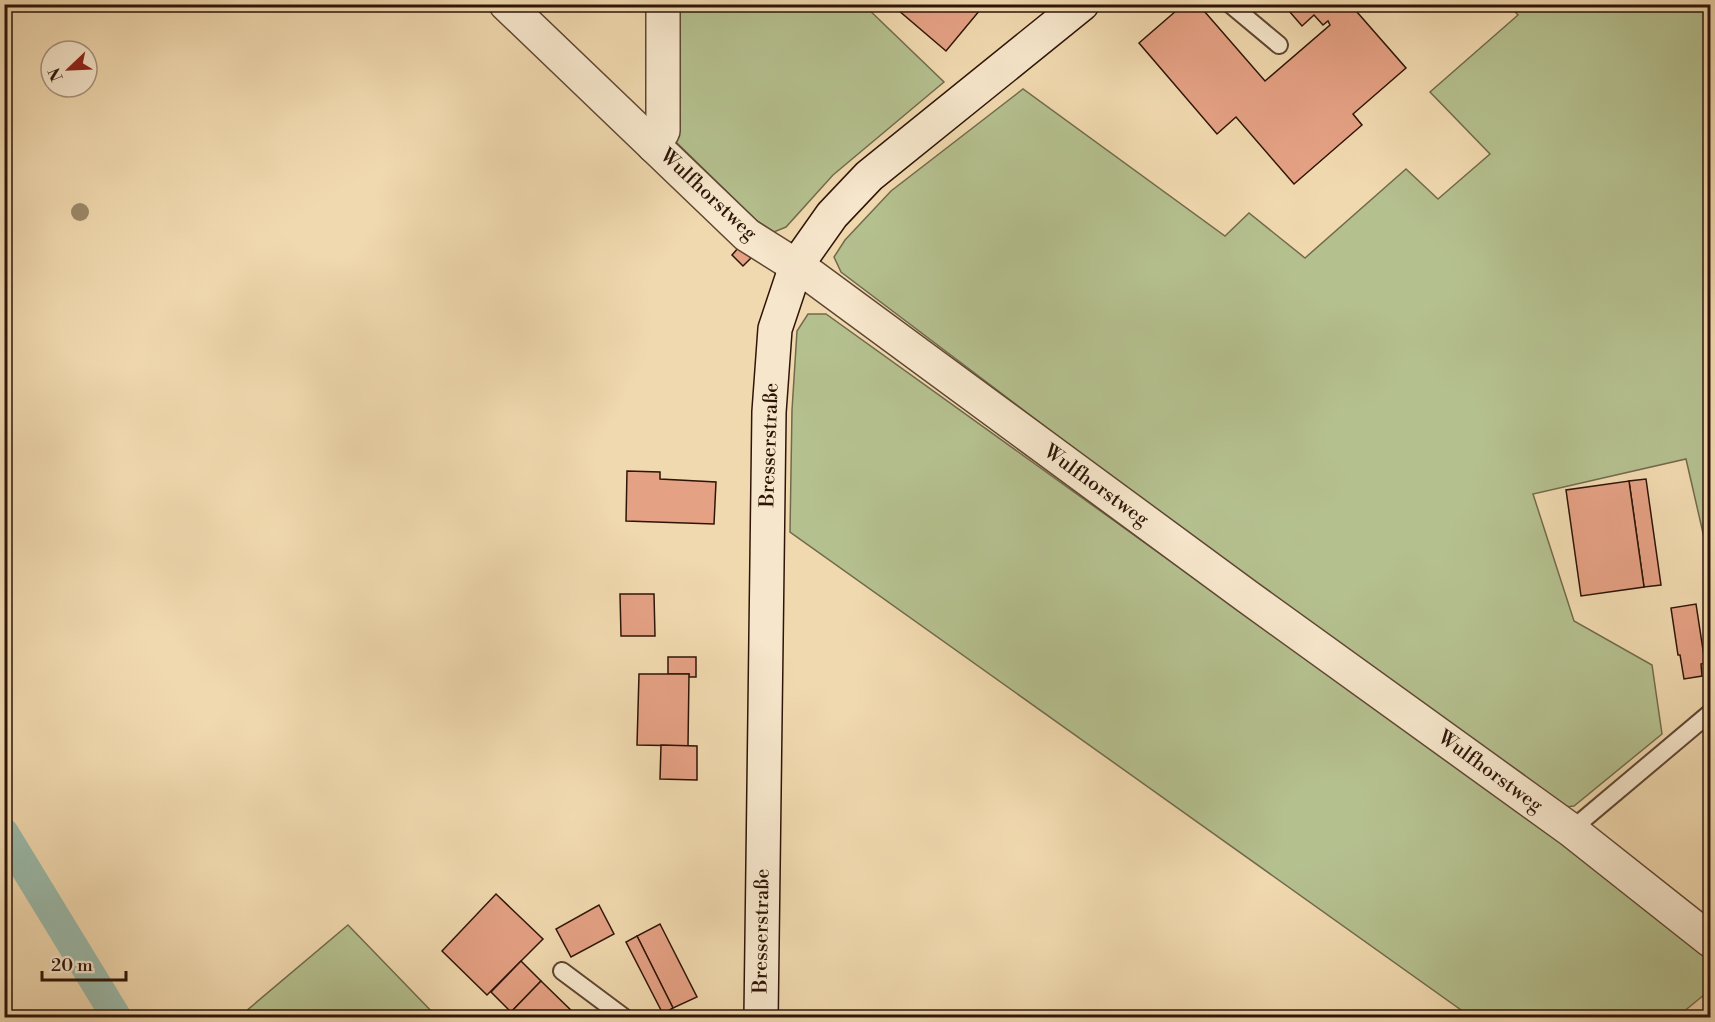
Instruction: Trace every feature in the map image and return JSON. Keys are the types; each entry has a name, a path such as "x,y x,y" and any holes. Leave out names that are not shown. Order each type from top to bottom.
{"street":[{"name":"Wulfhorstweg","path":"506,4 747,235 796,266 1571,830 1710,940"},
{"path":"654,146 663,131 663,4"},
{"name":"Bresserstraße","path":"761,1017 769,412 776,329 796,266 832,215 869,176 1073,7"}],"lane":[{"path":"1230,4 1279,45"},
{"path":"1571,830 1710,713"},
{"path":"562,971 625,1017"}],"green space":[{"path":"680,5 864,5 944,82 833,175 786,227 774,232 756,220 676,142"},
{"path":"1509,5 1710,5 1710,545 1706,546 1686,459 1533,494 1574,621 1652,665 1662,734 1574,806 1556,808 1256,586 841,272 834,257 845,240 891,191 1023,89 1225,236 1249,213 1305,258 1406,169 1438,199 1490,154 1430,92 1518,15"},
{"path":"808,314 826,314 1559,840 1710,955 1710,990 1677,1017 1471,1017 790,532 792,410 797,331"},
{"path":"348,925 437,1017 239,1017"}],"building":[{"path":"891,4 985,4 946,51"},
{"path":"1184,4 1198,4 1265,81 1330,25 1328,21 1323,25 1314,15 1302,26 1283,4 1350,4 1406,68 1353,114 1362,125 1294,184 1236,117 1217,134 1139,43"},
{"path":"739,247 751,258 743,266 732,255"},
{"path":"627,471 660,472 660,479 716,482 714,524 626,521"},
{"path":"1646,479 1661,585 1644,587 1629,481"},
{"path":"1629,481 1644,587 1581,596 1566,490"},
{"path":"620,594 654,594 655,636 621,636"},
{"path":"1696,604 1705,663 1701,664 1702,676 1684,679 1671,608"},
{"path":"668,657 696,657 696,677 689,677 689,674 668,674"},
{"path":"639,674 689,674 688,746 637,745"},
{"path":"661,745 697,746 697,780 660,779"},
{"path":"496,894 543,939 487,995 442,951"},
{"path":"599,905 614,934 571,957 556,929"},
{"path":"660,924 697,997 673,1008 637,936"},
{"path":"637,936 673,1008 663,1014 626,942"},
{"path":"521,961 541,981 511,1012 491,992"},
{"path":"541,981 579,1018 517,1018 511,1012"}],"waterway":[{"path":"4,833 117,1018"},
{"path":"4,864 36,884"}]}
